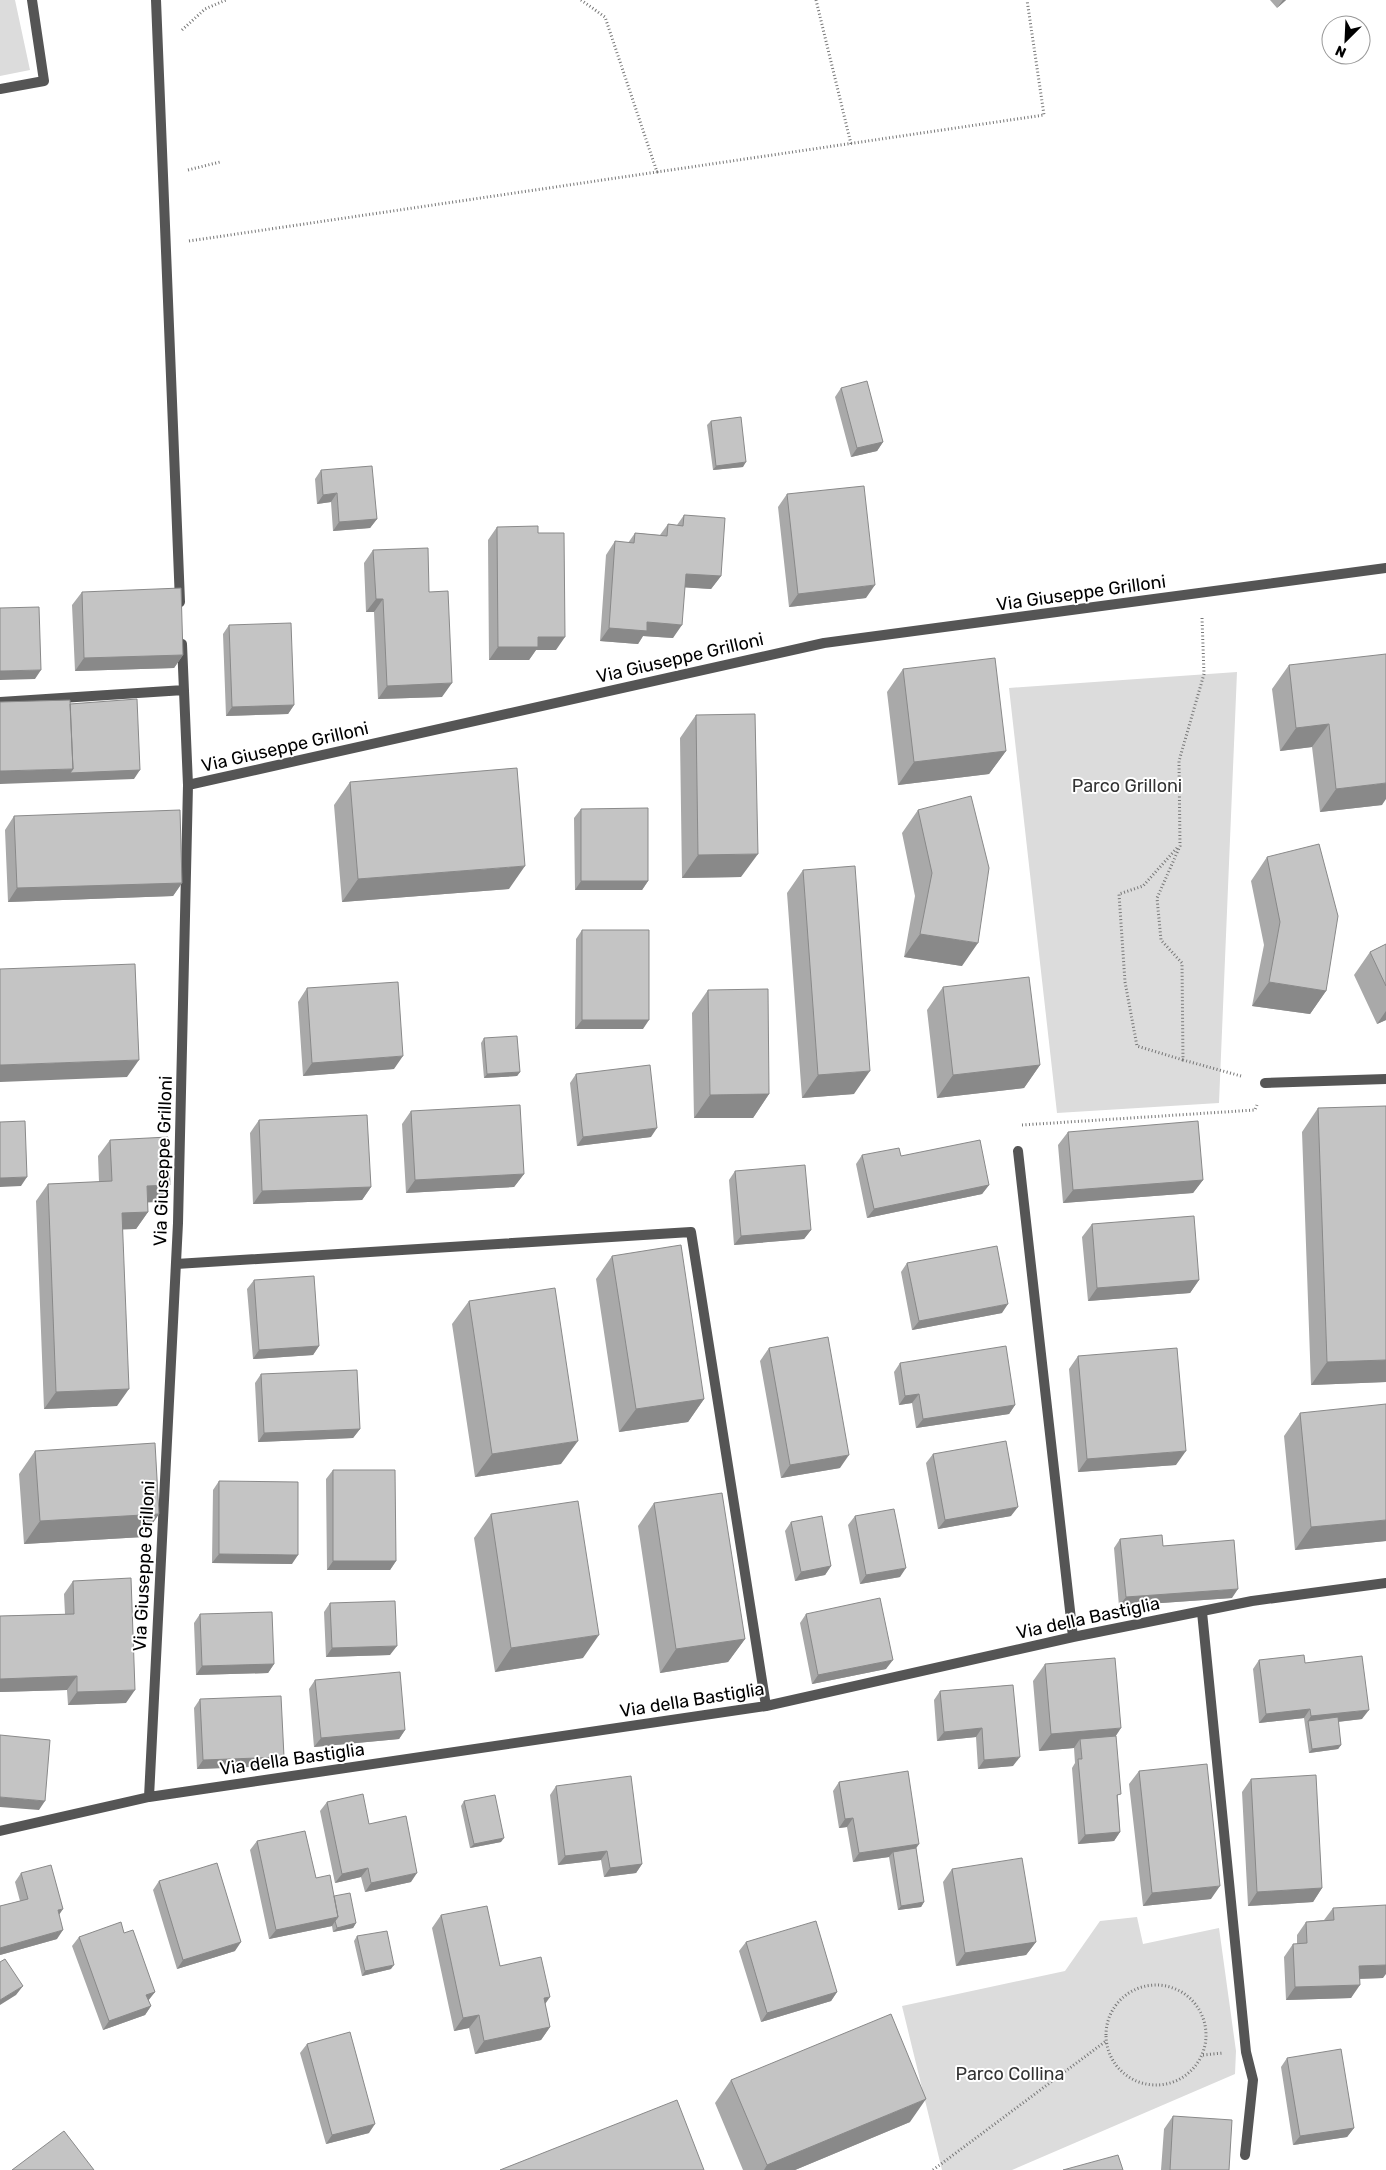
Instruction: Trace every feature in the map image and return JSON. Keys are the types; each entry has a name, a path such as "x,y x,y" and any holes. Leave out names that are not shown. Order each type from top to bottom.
{"street":[{"path":"0,89 44,81 32,0"},
{"path":"156,0 180,610"},
{"name":"Via Giuseppe Grilloni","path":"149,1797 176,1264 188,785 824,643 1386,568"},
{"path":"181,630 188,785"},
{"path":"0,702 184,690"},
{"path":"1265,1083 1386,1079"},
{"path":"1018,1151 1073,1637"},
{"path":"176,1264 691,1232 766,1706"},
{"name":"Via della Bastiglia","path":"0,1831 149,1797 766,1706 1073,1637 1252,1601 1386,1582"},
{"path":"1202,1612 1246,2052 1253,2080 1245,2155"}],"path":[{"path":"158,51 205,9 226,0"},
{"path":"581,0 605,17 657,172"},
{"path":"816,0 851,144"},
{"path":"166,244 1044,115 1027,0"},
{"path":"163,175 220,162"},
{"path":"1183,1060 1182,963 1161,940 1157,898 1180,846 1179,761 1204,674 1201,593"},
{"path":"1180,846 1143,886 1119,894 1125,982 1137,1046 1220,1070"},
{"path":"1018,1151 1014,1126 1255,1110 1265,1083"},
{"path":"933,2170 1106,2041 1107,2025 1114,2009 1124,1996 1139,1988 1155,1985 1172,1987 1186,1995 1198,2007 1205,2022 1207,2038 1203,2055 1194,2069 1182,2080 1166,2085 1141,2083 1120,2071 1111,2057 1106,2041"}],"green space":[{"path":"0,0 15,0 30,70 0,76"},
{"name":"Parco Grilloni","path":"1237,672 1219,1103 1057,1113 1009,688"},
{"name":"Parco Collina","path":"1137,1917 1143,1944 1219,1928 1236,2051 1235,2074 1012,2170 942,2170 902,2006 1065,1971 1100,1921"}],"building":[{"path":"867,381 883,442 857,448 841,388"},
{"path":"741,417 746,462 716,466 711,421"},
{"path":"372,466 377,519 339,522 337,493 323,495 321,470"},
{"path":"864,486 875,585 798,594 787,494"},
{"path":"684,515 725,518 721,576 686,574 682,625 647,622 647,631 609,628 615,541 634,543 635,533 667,536 668,524 683,526"},
{"path":"538,526 538,533 564,533 565,637 538,637 538,647 498,647 497,527"},
{"path":"428,548 429,592 448,591 452,683 387,686 383,599 376,599 373,550"},
{"path":"181,588 183,655 84,658 82,592"},
{"path":"39,607 41,670 0,671 0,608"},
{"path":"291,623 294,705 232,707 229,625"},
{"path":"1386,654 1386,783 1336,789 1329,724 1296,728 1289,665"},
{"path":"995,658 1006,751 914,762 903,669"},
{"path":"137,699 140,770 70,773 73,769 70,704"},
{"path":"70,700 73,769 0,771 0,702"},
{"path":"755,714 758,854 698,855 696,715"},
{"path":"517,768 525,866 358,879 350,782"},
{"path":"971,796 989,868 978,943 920,934 932,873 918,810"},
{"path":"648,808 648,881 581,881 581,809"},
{"path":"180,810 182,883 17,888 14,816"},
{"path":"1319,844 1338,916 1326,991 1269,982 1280,922 1267,857"},
{"path":"855,866 870,1071 818,1075 803,870"},
{"path":"582,930 649,930 649,1020 582,1020"},
{"path":"1386,944 1386,986 1370,952"},
{"path":"135,964 139,1060 0,1065 0,969"},
{"path":"1029,977 1040,1065 953,1075 943,987"},
{"path":"398,982 403,1056 312,1063 307,988"},
{"path":"768,989 769,1094 710,1095 708,990"},
{"path":"517,1036 520,1072 487,1074 484,1038"},
{"path":"650,1065 657,1128 583,1137 576,1074"},
{"path":"520,1105 524,1174 415,1180 411,1111"},
{"path":"1386,1106 1386,1360 1327,1362 1318,1108"},
{"path":"367,1115 371,1187 262,1191 259,1120"},
{"path":"25,1121 27,1177 0,1178 0,1122"},
{"path":"1198,1121 1203,1180 1073,1190 1068,1132"},
{"path":"168,1137 170,1185 147,1186 148,1212 122,1213 129,1389 56,1392 48,1184 112,1181 110,1140"},
{"path":"980,1140 989,1185 874,1209 862,1155 899,1148 901,1156"},
{"path":"805,1165 811,1230 741,1236 735,1171"},
{"path":"1194,1216 1199,1280 1097,1288 1092,1224"},
{"path":"681,1245 704,1399 636,1409 612,1256"},
{"path":"997,1246 1008,1304 919,1321 907,1263"},
{"path":"314,1276 319,1346 259,1350 254,1280"},
{"path":"555,1288 578,1441 492,1454 469,1301"},
{"path":"828,1337 849,1455 790,1465 769,1348"},
{"path":"1006,1346 1015,1405 923,1419 919,1394 905,1396 900,1363"},
{"path":"1177,1348 1186,1451 1087,1459 1078,1356"},
{"path":"357,1370 360,1429 264,1433 261,1374"},
{"path":"1386,1404 1386,1520 1311,1527 1300,1413"},
{"path":"1006,1441 1018,1507 945,1520 933,1454"},
{"path":"155,1443 159,1514 40,1521 35,1451"},
{"path":"333,1470 395,1470 396,1561 333,1561"},
{"path":"219,1481 298,1482 298,1555 219,1554"},
{"path":"722,1493 745,1639 676,1649 654,1503"},
{"path":"578,1501 599,1635 511,1648 491,1514"},
{"path":"894,1509 906,1568 866,1575 855,1516"},
{"path":"822,1516 831,1566 801,1572 791,1522"},
{"path":"1162,1535 1163,1546 1234,1540 1238,1589 1126,1597 1120,1539"},
{"path":"131,1578 135,1690 77,1692 77,1676 0,1679 0,1616 74,1614 73,1581"},
{"path":"880,1598 893,1660 818,1675 806,1614"},
{"path":"395,1601 397,1646 332,1648 330,1603"},
{"path":"272,1612 274,1664 202,1666 200,1614"},
{"path":"1304,1655 1305,1663 1362,1656 1369,1710 1311,1716 1310,1709 1266,1714 1259,1660"},
{"path":"1115,1658 1121,1728 1051,1734 1045,1664"},
{"path":"400,1672 405,1730 321,1738 315,1680"},
{"path":"1013,1685 1020,1757 984,1760 982,1728 944,1732 940,1691"},
{"path":"281,1696 284,1757 203,1760 200,1699"},
{"path":"1338,1717 1341,1745 1312,1749 1308,1721"},
{"path":"0,1735 50,1740 45,1801 0,1797"},
{"path":"1116,1736 1121,1794 1117,1795 1120,1832 1085,1835 1078,1759 1082,1759 1080,1739"},
{"path":"1207,1764 1220,1886 1152,1893 1139,1771"},
{"path":"908,1771 919,1844 859,1853 853,1818 845,1819 839,1782"},
{"path":"1316,1775 1322,1888 1257,1892 1251,1779"},
{"path":"631,1776 642,1864 610,1868 607,1851 565,1856 556,1786"},
{"path":"363,1794 369,1824 406,1816 417,1873 371,1883 368,1868 342,1874 327,1802"},
{"path":"495,1795 504,1838 474,1844 464,1801"},
{"path":"305,1831 316,1878 330,1875 338,1917 276,1930 257,1841"},
{"path":"916,1848 924,1902 901,1906 893,1852"},
{"path":"1022,1858 1036,1942 965,1953 952,1869"},
{"path":"217,1863 241,1942 183,1960 159,1881"},
{"path":"51,1865 63,1909 58,1910 63,1930 0,1948 0,1906 28,1899 21,1873"},
{"path":"350,1893 356,1923 337,1928 335,1921 338,1917 334,1896"},
{"path":"1386,1905 1386,1965 1359,1966 1360,1985 1295,1987 1293,1944 1307,1943 1306,1922 1334,1920 1333,1908"},
{"path":"487,1906 500,1966 541,1957 550,1997 544,1998 550,2027 484,2041 479,2015 463,2018 441,1915"},
{"path":"816,1921 837,1992 767,2013 746,1942"},
{"path":"121,1922 124,1933 133,1930 155,1992 146,1995 151,2006 109,2021 79,1937"},
{"path":"387,1931 394,1965 365,1971 357,1936"},
{"path":"5,1959 23,1986 0,2000 0,1962"},
{"path":"891,2014 926,2099 767,2165 731,2080"},
{"path":"350,2032 375,2124 332,2135 307,2044"},
{"path":"1341,2049 1354,2128 1300,2136 1287,2058"},
{"path":"677,2100 704,2170 500,2170"},
{"path":"1173,2116 1232,2120 1229,2170 1170,2170"},
{"path":"64,2131 94,2170 12,2170"},
{"path":"1118,2155 1123,2170 1063,2170"}]}
